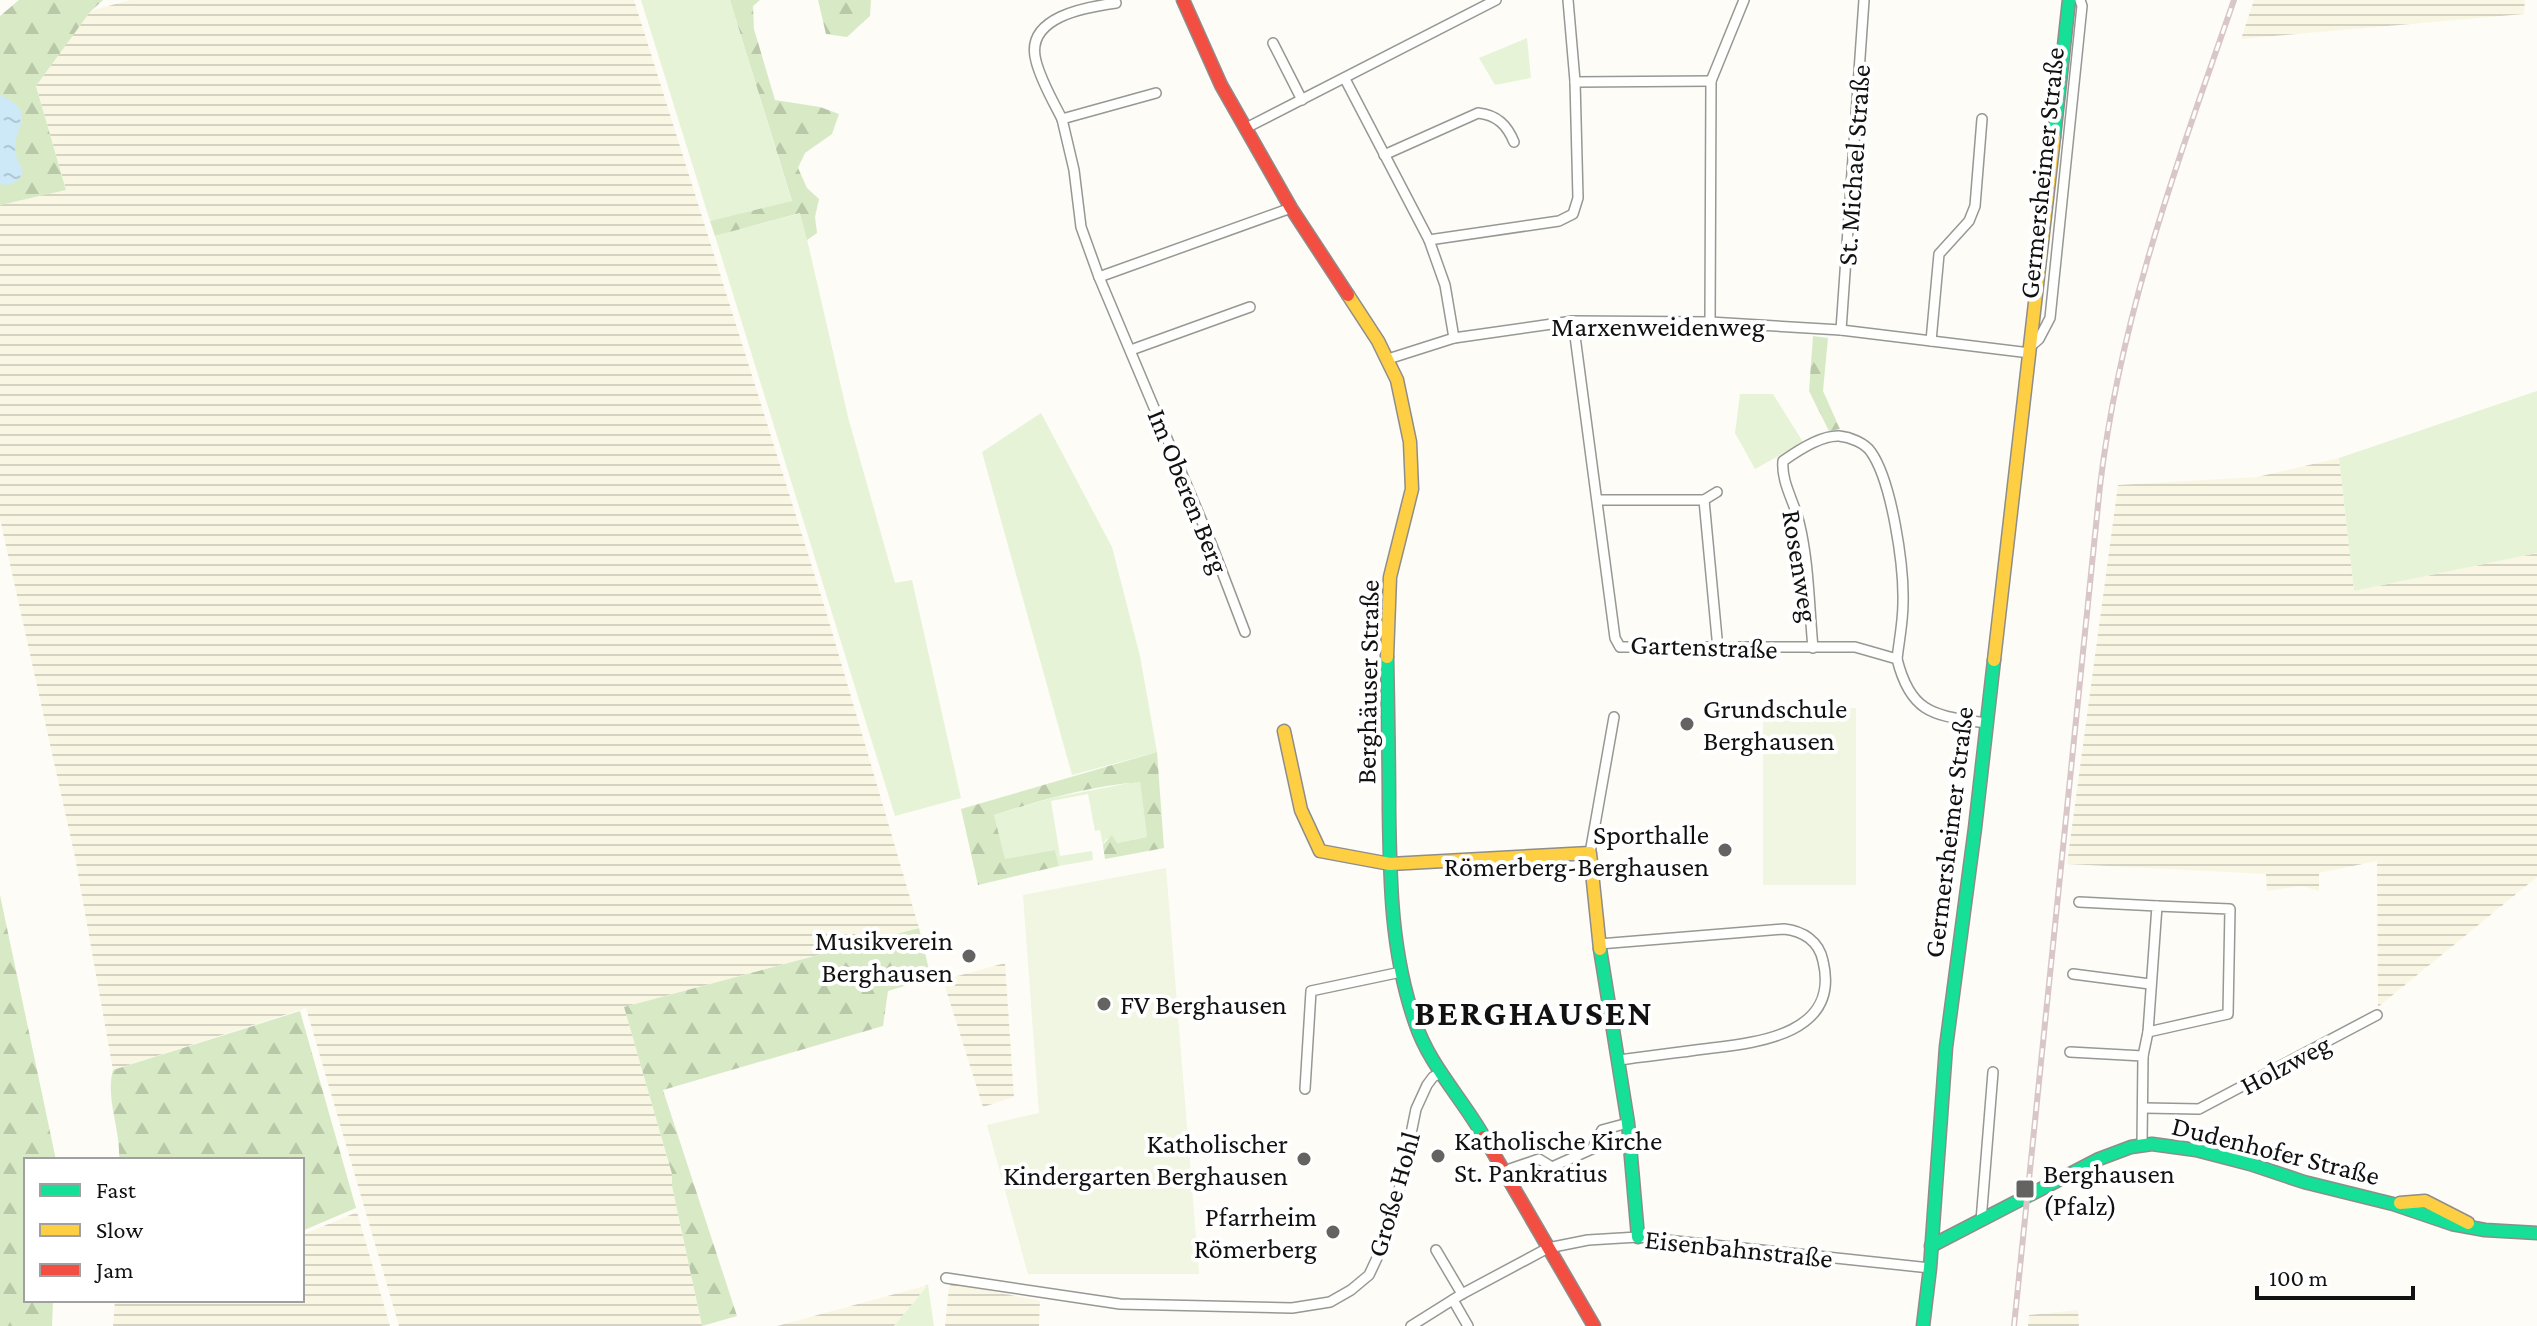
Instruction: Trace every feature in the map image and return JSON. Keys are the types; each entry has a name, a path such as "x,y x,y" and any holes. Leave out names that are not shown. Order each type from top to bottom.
{"street":[{"name":"Berghäuser Straße","path":"1183,0 1221,85 1291,208 1388,359 1401,398 1410,442 1412,489 1390,577 1387,700 1393,928 1401,972 1415,1023 1429,1054 1504,1171 1594,1326"},
{"path":"1246,128 1496,0"},
{"path":"1429,240 1559,221 1573,214 1578,198 1575,82 1568,0"},
{"path":"1710,322 1711,81 1744,0"},
{"name":"St. Michael Straße","path":"1841,330 1864,0"},
{"name":"Germersheimer Straße","path":"1923,1326 1946,1047 1975,828 2069,0"},
{"name":"Germersheimer Straße","path":"2031,349 2050,318 2080,0"},
{"name":"Im Oberen Berg","path":"1116,3 1086,7 1059,17 1040,32 1034,48 1036,62 1062,119 1074,170 1081,227 1099,277 1245,632"},
{"path":"1273,43 1302,100"},
{"path":"1345,79 1429,240 1445,285 1454,338"},
{"path":"1575,82 1711,81"},
{"path":"1062,119 1156,93"},
{"path":"1384,155 1478,113 1491,114 1509,128 1514,142"},
{"path":"1931,341 1939,254 1969,221 1975,206 1982,119"},
{"path":"1099,277 1291,208"},
{"path":"1131,350 1250,307"},
{"name":"Marxenweidenweg","path":"1388,359 1454,338 1573,321 1710,322 1841,330 2031,349"},
{"name":"Gartenstraße","path":"1573,321 1615,638 1620,647 1855,647 1897,659"},
{"name":"Rosenweg","path":"1813,648 1799,520 1782,472 1783,461 1828,437 1840,436 1859,442 1871,452 1889,497 1901,557 1903,604 1897,659"},
{"path":"1598,500 1704,500 1717,492"},
{"path":"1704,500 1718,649"},
{"path":"1897,659 1902,678 1915,701 1938,715 1985,723"},
{"path":"1614,717 1590,853 1599,944 1628,1123 1638,1237"},
{"path":"1284,731 1288,765 1320,851 1390,864 1590,853"},
{"path":"2079,902 2230,909 2228,1014 2148,1032"},
{"path":"2142,1144 2143,1056 2148,1032 2157,906"},
{"path":"1599,944 1784,929 1809,937 1822,954 1825,969 1821,998 1814,1011 1793,1030 1760,1042 1619,1060"},
{"path":"1305,1089 1311,991 1401,972"},
{"path":"2073,974 2150,984"},
{"name":"Holzweg","path":"2144,1108 2199,1109 2377,1015"},
{"path":"2070,1052 2143,1056"},
{"name":"Große Hohl","path":"946,1278 1120,1304 1292,1308 1330,1302 1369,1275 1401,1183 1416,1109 1427,1085 1442,1072"},
{"path":"1981,1221 1993,1072"},
{"path":"1504,1171 1539,1159 1552,1167 1592,1149 1602,1130 1628,1123"},
{"name":"Dudenhofer Straße","path":"1931,1246 2099,1159 2142,1144 2196,1150 2393,1204 2452,1224 2485,1230 2537,1233"},
{"name":"Eisenbahnstraße","path":"1411,1326 1548,1248 1588,1240 1638,1237 1930,1268"},
{"path":"1436,1250 1468,1326"}],"shaded area":[{"path":"130,0 634,0 825,608 919,928 624,1007 672,1174 702,1326 399,1326 306,1008 113,1070 75,857 0,519 0,205 66,189 36,86 90,11"},
{"path":"2254,0 2525,0 2524,14 2241,39"},
{"path":"2339,458 2354,591 2537,553 2537,877 2378,1007 2377,861 2319,873 2319,891 2302,886 2267,891 2266,874 2067,864 2118,485 2257,477"},
{"path":"1005,963 1014,1097 983,1107 943,980"},
{"path":"357,1212 390,1326 113,1326 115,1302 304,1302 304,1234"},
{"path":"953,1283 1040,1301 1039,1326 945,1326 949,1287"},
{"path":"928,1285 894,1326 777,1326"},
{"path":"2078,1310 2079,1326 2028,1326 2029,1315"}],"green space":[{"path":"19,0 103,0 90,12 36,86 66,190 0,205 0,16"},
{"path":"641,0 730,0 792,202 710,221"},
{"path":"730,0 760,0 753,6 754,29 775,100 820,107 839,114 832,134 805,153 798,168 807,188 819,199 815,217 817,233 807,240 800,213 715,236 710,221 792,201"},
{"path":"818,0 871,0 870,16 847,37 826,34"},
{"path":"1527,38 1531,78 1495,85 1479,58"},
{"path":"801,213 848,417 895,583 912,580 961,798 895,816 715,236"},
{"path":"1813,336 1828,338 1823,391 1840,429 1829,431 1809,391"},
{"path":"2537,391 2537,553 2354,591 2339,458"},
{"path":"1740,394 1773,394 1803,442 1755,469 1735,433"},
{"path":"1041,413 1112,547 1140,656 1157,752 1072,775 982,452"},
{"path":"1763,708 1856,708 1856,885 1763,885"},
{"path":"1157,752 1164,848 1105,859 1103,845 1112,835 1117,843 1147,837 1140,782 1084,790 994,815 1005,859 1055,850 1059,866 978,885 961,809"},
{"path":"1140,781 1147,837 1117,843 1106,839 1103,845 1100,830 1095,831 1088,794 1051,801 1060,856 1092,851 1093,860 1059,866 1055,850 1004,860 994,815 1052,798"},
{"name":"FV Berghausen","path":"1166,868 1199,1274 1028,1274 987,1125 1039,1113 1023,895"},
{"path":"0,895 56,1158 24,1158 24,1302 53,1302 52,1326 0,1326"},
{"path":"919,928 931,978 888,991 883,1026 663,1090 737,1316 702,1326 672,1174 624,1007"},
{"path":"300,1011 356,1208 304,1230 304,1158 119,1158 111,1092 113,1070"},
{"path":"928,1285 934,1326 894,1326"}],"water":[{"path":"0,95 19,108 22,115 15,145 23,172 18,181 7,185 0,184"}],"railway":[{"path":"2014,1326 2109,423 2136,300 2172,180 2234,0"}],"traffic: fast":[{"path":"2054,137 2069,0"},
{"path":"1387,657 1390,864 1393,917 1401,970 1421,1038 1484,1137"},
{"path":"1923,1326 1946,1047 1994,660"},
{"path":"1600,949 1628,1123 1638,1237"},
{"path":"1931,1246 2099,1159 2131,1147 2152,1144 2196,1150 2250,1164 2452,1224 2485,1230 2537,1233"}],"traffic: slow":[{"path":"1994,660 2054,137"},
{"path":"1348,295 1378,341 1397,380 1410,442 1412,489 1390,577 1387,657"},
{"path":"1284,731 1301,810 1320,851 1390,864 1590,853 1600,949"},
{"path":"2400,1203 2425,1201 2468,1223"}],"traffic: jam":[{"path":"1183,0 1221,85 1291,208 1348,295"},
{"path":"1484,1137 1594,1326"}],"place":[{"name":"Grundschule Berghausen","path":"1687,724"},
{"name":"Sporthalle Römerberg-Berghausen","path":"1725,850"},
{"name":"Musikverein Berghausen","path":"969,956"},
{"name":"FV Berghausen","path":"1104,1004"},
{"name":"Katholische Kirche St. Pankratius","path":"1438,1156"},
{"name":"Katholischer Kindergarten Berghausen","path":"1304,1159"},
{"name":"Berghausen (Pfalz)","path":"2025,1189"},
{"name":"Pfarrheim Römerberg","path":"1333,1232"}],"district":[{"name":"BERGHAUSEN","path":"1534,1012"}]}
